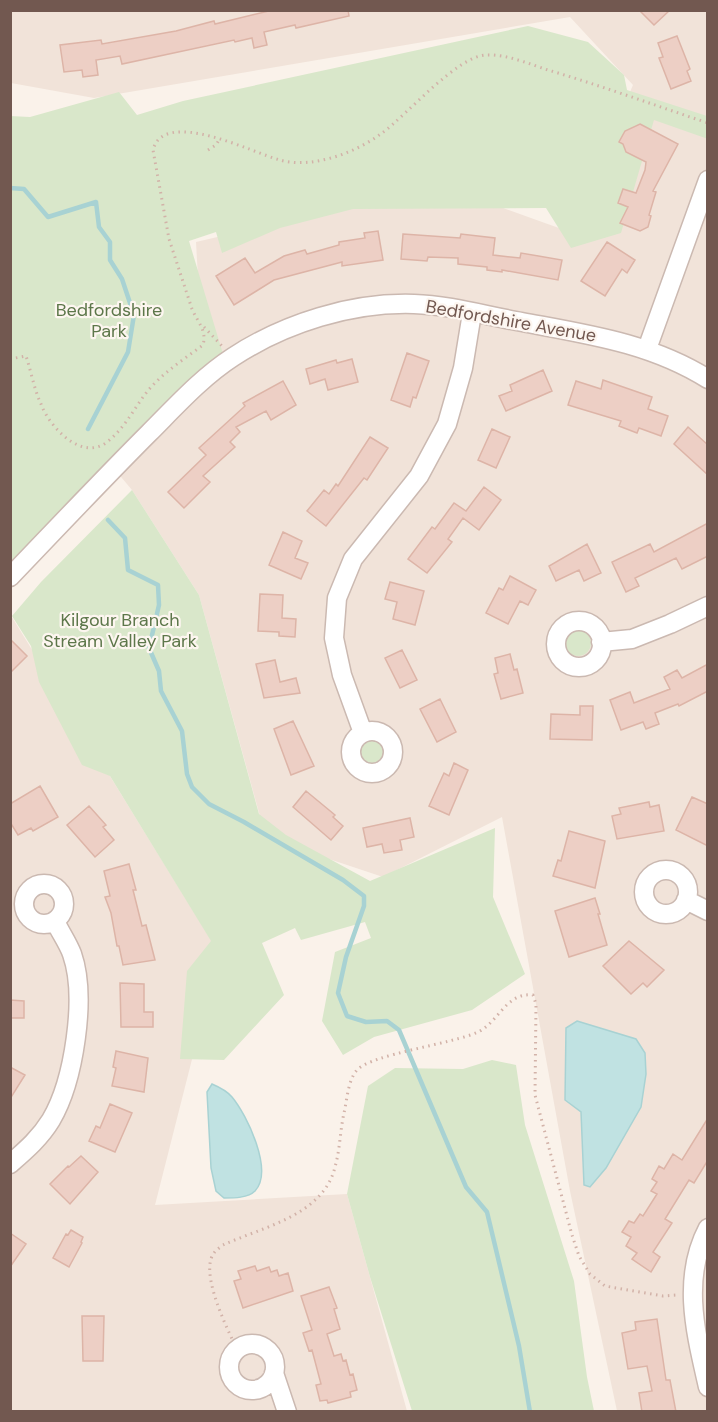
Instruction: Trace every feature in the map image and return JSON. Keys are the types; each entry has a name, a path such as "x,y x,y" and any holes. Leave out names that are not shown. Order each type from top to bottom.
{"street":[{"path":"647,349 708,180"},
{"name":"Bedfordshire Avenue","path":"10,577 181,400 233,357 275,334 310,321 359,309 414,304 607,338 647,349 708,379"},
{"path":"363,733 342,675 334,638 337,598 353,559 419,476 447,424 463,369 472,313"},
{"path":"601,642 632,639 708,606"},
{"path":"686,900 708,911"},
{"path":"10,1164 34,1143 51,1119 63,1093 75,1046 78,979 72,953 55,921"},
{"path":"708,1228 695,1264 692,1294 694,1325 708,1387"},
{"path":"274,1373 267,1385 253,1390 234,1382 228,1368 229,1361 237,1349 250,1344 264,1347 273,1358 274,1373 287,1412"}],"path":[{"path":"233,357 197,319 192,309 169,239 153,150 160,137 181,130 198,133 281,160 298,163 313,162 340,155 379,136 454,70 474,57 487,55 509,58 602,86 708,123"},
{"path":"208,150 216,146 219,140"},
{"path":"10,359 26,356 40,404 54,426 80,447 95,447 105,444 128,421 155,383 203,345 205,336 203,326"},
{"path":"237,1349 220,1314 211,1278 211,1259 223,1245 287,1220 324,1190 335,1168 342,1125 356,1071 366,1063 482,1030 512,1000 527,994 533,995 536,1004 535,1095 579,1256 590,1274 605,1286 663,1296 692,1294"}],"shaded area":[{"path":"10,11 707,11 707,1411 617,1411 570,1191 502,817 383,877 266,838 199,595 132,490 100,452 202,348 196,242 439,185 570,232 633,85 570,17 94,98 11,83"},
{"path":"10,614 219,953 155,1205 347,1194 407,1411 11,1411"}],"green space":[{"name":"Bedfordshire Park","path":"528,26 588,42 624,75 627,90 707,116 708,139 654,120 621,233 571,248 546,208 353,209 280,228 222,253 216,232 189,241 223,354 199,371 12,562 10,560 10,116 30,117 119,92 137,115 183,101"},
{"name":"Kilgour Branch Stream Valley Park","path":"132,490 199,595 259,814 286,835 370,881 495,828 493,897 525,974 472,1010 374,1037 343,1055 322,1021 335,952 371,938 365,922 301,940 295,928 262,943 284,995 224,1060 180,1059 187,971 211,941 110,776 82,765 39,682 31,646 12,616 41,582"},
{"path":"578,630 587,634 591,643 587,652 578,656 569,652 565,643 569,634"},
{"path":"373,738 382,742 386,751 382,760 373,764 364,760 360,751 364,742"},
{"path":"492,1060 516,1065 525,1125 574,1281 594,1411 412,1411 370,1277 347,1194 368,1086 395,1068 463,1069"}],"water":[{"path":"577,1021 636,1039 645,1053 646,1074 641,1107 606,1168 590,1187 584,1185 581,1112 565,1100 566,1028"},
{"path":"212,1084 225,1091 238,1105 256,1143 262,1170 260,1182 255,1191 245,1196 224,1198 216,1191 211,1168 207,1092"}],"building":[{"path":"273,10 348,10 349,16 296,28 295,25 264,32 267,45 254,48 252,38 235,42 234,40 122,64 120,56 96,60 98,75 83,77 82,70 64,72 60,45 101,40 102,44 176,31 214,21 215,24"},
{"path":"639,10 670,10 654,25"},
{"path":"677,36 690,69 687,71 691,81 671,89 659,58 663,57 658,43"},
{"path":"640,124 678,144 653,191 656,192 648,227 640,231 620,223 628,207 618,203 623,189 636,193 645,170 646,162 626,152 623,144 619,142 625,131"},
{"path":"378,231 383,260 342,266 342,262 274,280 234,305 216,276 245,258 255,273 284,256 305,250 307,254 339,245 339,242 365,238 364,233"},
{"path":"403,234 460,238 461,234 495,238 493,255 520,258 521,253 562,260 558,280 458,264 458,258 428,257 427,261 401,259"},
{"path":"607,242 635,260 627,273 622,269 605,296 581,281"},
{"path":"407,353 429,361 416,398 413,397 410,407 391,400"},
{"path":"352,359 358,382 328,390 325,379 310,384 306,369 336,360 337,363"},
{"path":"543,370 552,391 506,411 499,396 512,391 510,385"},
{"path":"603,380 652,397 648,409 668,416 661,436 639,428 637,433 619,426 621,421 568,405 576,381 601,389"},
{"path":"283,381 296,405 271,420 266,411 236,427 240,432 230,442 235,447 203,476 210,482 184,508 168,492 206,455 199,448 245,406 243,403"},
{"path":"688,427 708,445 708,475 674,444"},
{"path":"492,429 510,437 496,468 478,460"},
{"path":"370,437 388,448 367,480 364,478 326,526 307,511 324,490 329,494 336,484 338,486"},
{"path":"484,487 501,500 479,530 463,518 448,539 452,542 427,573 408,559 432,527 435,529 454,503 466,511"},
{"path":"708,523 708,556 682,569 676,558 635,578 639,586 626,592 612,562 650,544 654,552"},
{"path":"283,532 302,541 295,558 308,563 301,579 269,565"},
{"path":"587,544 601,573 584,581 579,570 556,581 549,566"},
{"path":"510,576 536,590 528,605 520,601 508,624 486,613 499,588 503,590"},
{"path":"390,582 424,591 415,625 393,619 397,602 385,599"},
{"path":"260,594 283,595 282,618 296,619 295,637 279,636 279,632 258,631"},
{"path":"10,639 27,656 10,673"},
{"path":"402,650 417,680 400,688 385,658"},
{"path":"510,654 514,670 517,669 523,693 501,699 494,674 498,673 495,658"},
{"path":"275,660 280,682 296,678 300,693 264,698 256,664"},
{"path":"708,664 708,691 679,706 678,704 655,713 659,724 646,729 643,722 621,730 610,700 630,692 634,703 670,689 664,677 677,670 682,678"},
{"path":"440,699 456,732 437,742 420,709"},
{"path":"580,706 593,706 592,740 550,739 551,714 580,715"},
{"path":"293,721 314,766 291,775 274,729"},
{"path":"454,763 468,770 449,815 429,806 444,773 449,776"},
{"path":"40,786 58,817 33,831 31,828 18,835 10,822 10,804"},
{"path":"306,791 335,815 333,817 343,826 331,840 293,807"},
{"path":"692,797 708,804 708,846 676,830"},
{"path":"649,802 650,807 659,805 664,831 617,839 612,816 621,814 619,808"},
{"path":"89,806 106,825 103,827 114,840 95,857 67,825"},
{"path":"410,818 414,837 400,840 402,850 384,853 382,844 367,847 363,828"},
{"path":"569,831 605,841 595,888 553,876 558,860 561,861"},
{"path":"129,864 142,926 146,925 155,960 123,965 105,897 110,896 104,871"},
{"path":"595,898 607,945 569,957 555,911"},
{"path":"629,941 664,970 647,987 643,983 631,994 603,966"},
{"path":"120,983 144,984 144,1012 153,1012 153,1027 121,1027"},
{"path":"10,1000 24,1001 24,1018 10,1018"},
{"path":"116,1051 148,1058 144,1092 112,1086 116,1068 113,1067"},
{"path":"10,1067 25,1075 10,1099"},
{"path":"110,1104 132,1113 115,1152 89,1141 96,1126 100,1128"},
{"path":"708,1118 708,1160 694,1183 689,1180 665,1219 672,1223 653,1252 660,1257 651,1272 632,1259 637,1253 626,1246 631,1237 622,1232 629,1221 634,1223 640,1214 643,1216 657,1194 651,1191 657,1182 652,1179 659,1166 664,1169 673,1154 682,1160"},
{"path":"81,1156 98,1172 70,1204 50,1184"},
{"path":"71,1230 83,1237 69,1267 53,1258 66,1234 68,1235"},
{"path":"10,1233 26,1244 10,1267"},
{"path":"255,1266 257,1271 269,1267 271,1272 277,1270 279,1276 288,1273 293,1291 243,1308 234,1281 241,1279 238,1271"},
{"path":"329,1287 337,1308 334,1309 340,1329 327,1334 334,1356 341,1354 343,1361 346,1360 357,1390 350,1392 351,1397 328,1403 327,1400 320,1401 316,1385 321,1384 312,1350 309,1351 303,1333 312,1330 301,1296"},
{"path":"82,1316 104,1316 103,1361 83,1361"},
{"path":"657,1319 666,1380 670,1380 676,1412 642,1412 639,1393 652,1391 647,1366 628,1369 622,1333 636,1330 635,1322"}],"waterway":[{"path":"10,188 24,189 48,217 96,202 99,227 110,242 110,260 122,279 134,315 128,352 88,429"},
{"path":"108,520 125,538 128,570 158,585 159,605 149,648 159,671 161,691 182,731 187,774 192,787 209,804 343,880 364,896 364,906 346,957 338,993 347,1016 366,1022 387,1021 399,1030 466,1187 487,1212 519,1346 530,1412"}]}
